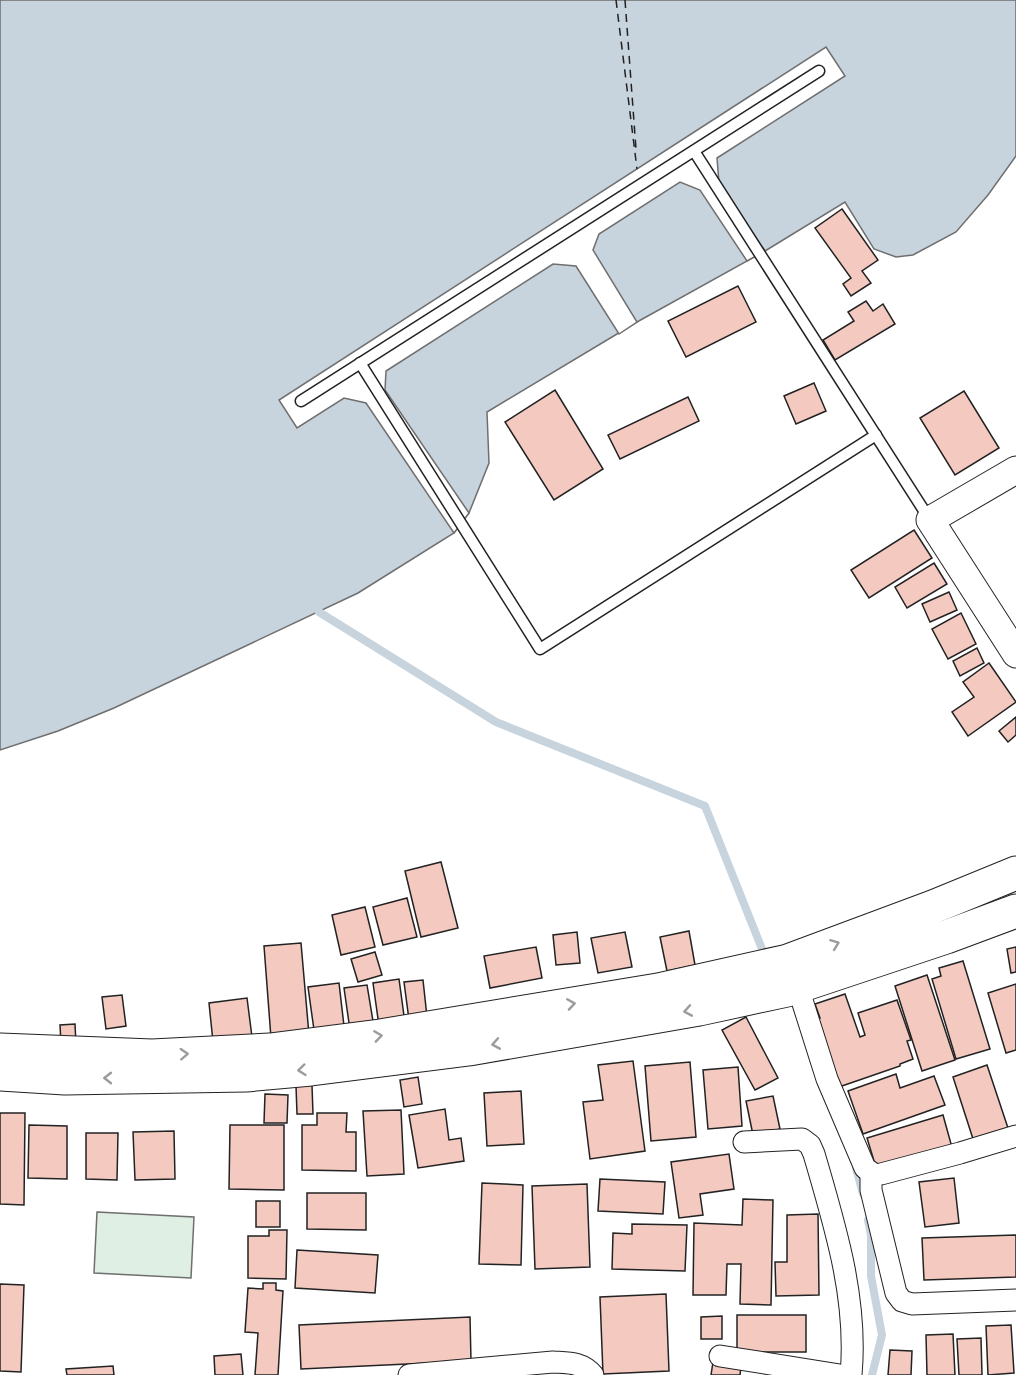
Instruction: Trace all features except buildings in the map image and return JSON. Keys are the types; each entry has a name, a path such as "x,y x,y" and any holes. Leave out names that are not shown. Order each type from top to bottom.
{"highway":[{"path":"789,975 933,907 1016,873"},
{"path":"933,907 946,937"},
{"path":"0,1074 65,1078 246,1076 469,1048 741,987 946,937 1016,911"},
{"path":"0,1050 152,1056 270,1050 453,1024 658,990 741,987"}],"street":[{"path":"1016,470 930,520 1016,654"},
{"path":"789,975 827,1079 865,1168 871,1173 881,1174 1016,1136"},
{"path":"744,1142 802,1139 810,1145 839,1241 851,1304 853,1336 851,1375"},
{"path":"871,1173 870,1184 879,1224 896,1293 902,1301 912,1304 1016,1300"},
{"path":"720,1356 840,1375"},
{"path":"409,1375 553,1362 581,1365 593,1375"}],"lane":[{"path":"301,401 819,71"},
{"path":"694,151 930,520"},
{"path":"360,363 540,649 876,435"}],"green space":[{"path":"97,1212 194,1217 191,1278 94,1273"}],"shaded area":[{"path":"0,0 1016,0 1016,156 988,195 956,232 913,255 896,257 874,249 845,202 765,251 637,322 487,412 489,463 469,513 454,533 358,593 114,708 58,731 0,750"}],"pier":[{"path":"826,47 845,76 717,158 719,183 765,251 747,261 700,190 680,182 599,234 593,250 637,322 619,334 576,266 553,264 386,371 385,390 469,513 454,533 366,403 344,398 297,428 279,400"}],"waterway":[{"path":"319,612 496,722 705,806 766,959"},
{"path":"856,1168 863,1194"},
{"path":"868,1220 871,1235 871,1276 882,1335 872,1375"}],"ferry route":[{"path":"616,0 637,169"},
{"path":"625,0 636,149"}]}
